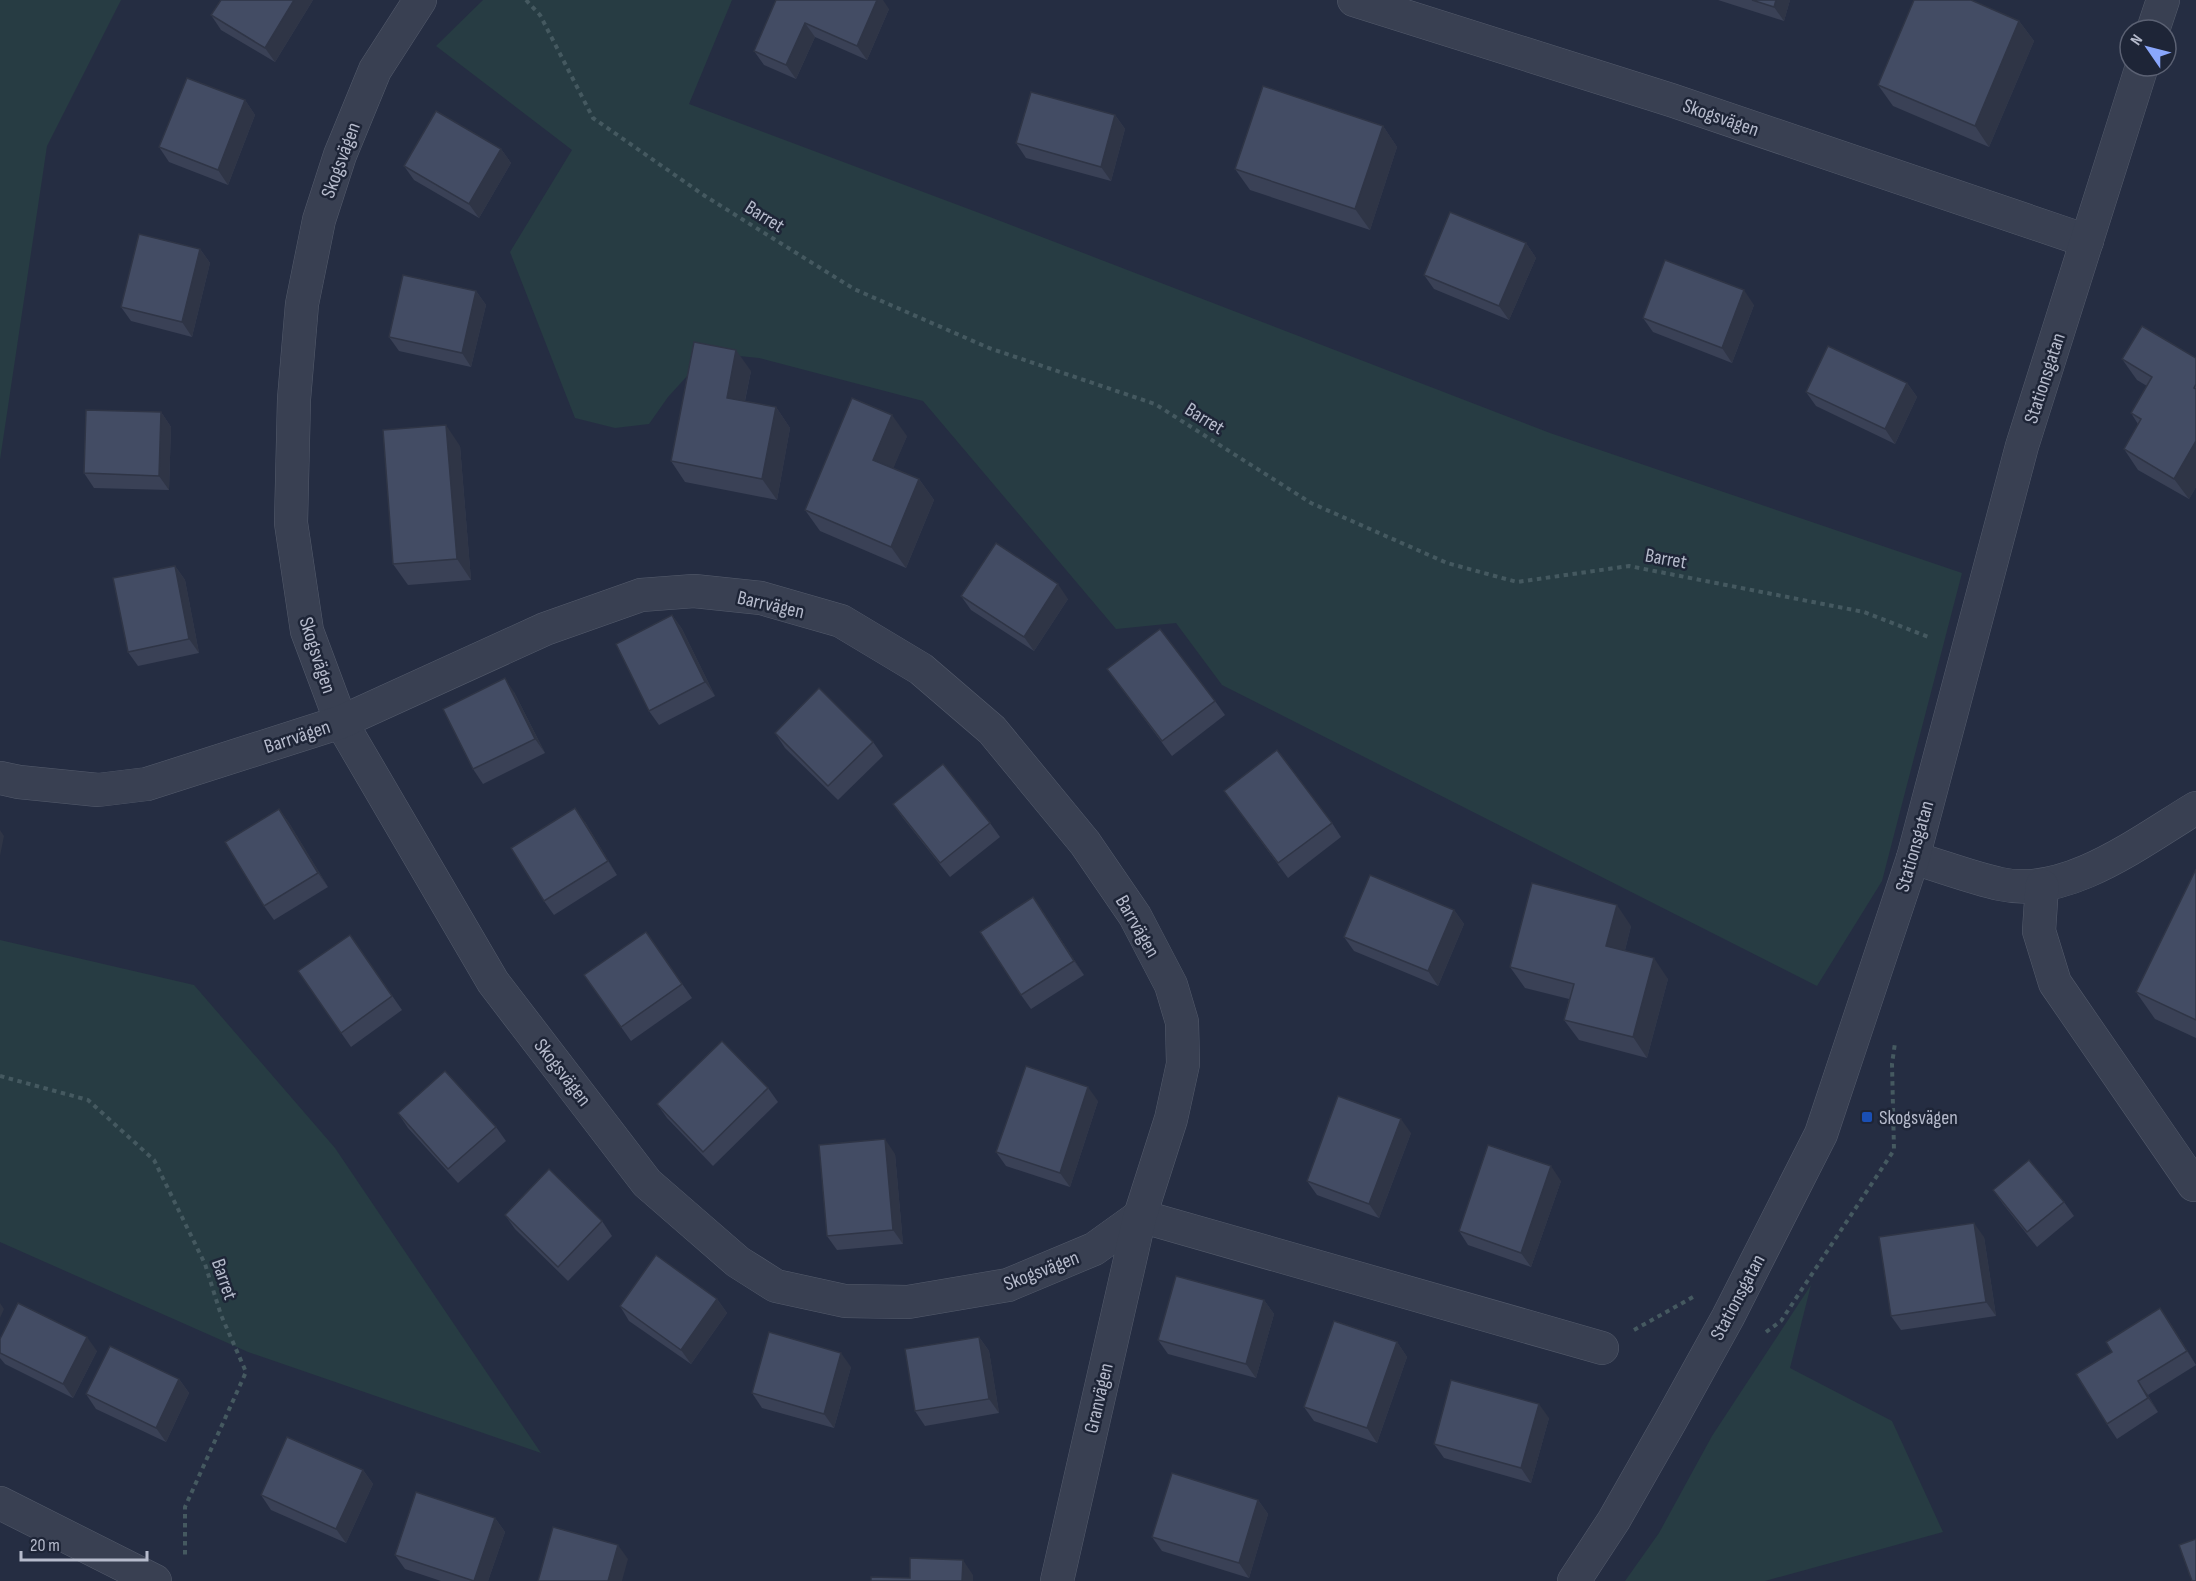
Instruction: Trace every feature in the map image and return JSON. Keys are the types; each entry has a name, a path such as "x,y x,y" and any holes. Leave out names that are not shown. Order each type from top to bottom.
{"street":[{"name":"Skogsvägen","path":"420,0 375,70 340,155 319,220 303,304 294,399 291,523 307,630 341,722 493,982 647,1183 738,1262 776,1286 845,1301 908,1302 1008,1285 1094,1249 1140,1216"},
{"name":"Skogsvägen","path":"1354,0 1671,100 2087,241"},
{"path":"2157,18 2163,0"},
{"name":"Stationsgatan","path":"1574,1581 1614,1520 1699,1368 1821,1134 1913,858 2022,446 2138,78"},
{"name":"Barrvägen","path":"0,778 98,790 147,784 341,722 545,629 641,595 694,591 760,598 841,621 921,669 992,730 1086,843 1135,916 1171,985 1182,1022 1183,1064 1171,1119 1140,1216"},
{"path":"1913,858 2002,885 2042,886 2087,873 2196,808"},
{"path":"2042,886 2039,931 2055,983 2193,1185"},
{"path":"1140,1216 1602,1348"},
{"name":"Granvägen","path":"1057,1581 1140,1216"},
{"path":"0,1503 155,1581"}],"path":[{"name":"Barret","path":"526,0 540,15 593,118 705,196 854,289 988,348 1155,404 1311,503 1448,563 1518,582 1629,566 1864,612 1968,653"},
{"name":"Barret","path":"0,1076 88,1100 154,1160 205,1264 221,1315 246,1372 185,1507 185,1560"},
{"path":"1602,1348 1692,1298"}],"shaded area":[{"path":"0,0 121,0 47,146 0,460"},
{"path":"483,0 732,0 689,104 990,217 1550,433 1962,573 1882,881 1817,986 1222,685 1176,623 1116,629 923,401 759,358 708,353 668,397 649,424 615,428 575,418 510,252 572,150 436,46"},
{"path":"0,940 194,985 335,1148 541,1453 248,1352 0,1242"},
{"path":"1811,1285 1790,1368 1892,1421 1943,1532 1765,1581 1625,1581 1659,1533 1712,1436"}],"building":[{"path":"221,0 294,0 265,48 211,15"},
{"path":"776,0 877,0 857,46 805,23 786,65 754,51"},
{"path":"1752,0 1776,0 1774,7"},
{"path":"1914,0 1971,0 2019,21 1975,126 1878,85"},
{"path":"187,78 245,100 218,170 159,147"},
{"path":"1263,86 1383,126 1355,209 1235,169"},
{"path":"1031,92 1115,115 1101,167 1016,143"},
{"path":"436,111 501,149 469,204 404,166"},
{"path":"1450,212 1526,243 1499,306 1424,275"},
{"path":"139,234 200,249 182,322 121,307"},
{"path":"1665,260 1744,290 1722,348 1643,318"},
{"path":"403,275 476,291 462,353 389,337"},
{"path":"2142,326 2196,358 2194,388 2196,389 2196,441 2174,479 2124,449 2141,419 2131,413 2152,377 2122,359"},
{"path":"694,342 736,350 727,398 776,407 762,479 671,461"},
{"path":"1828,346 1907,383 1885,429 1806,392"},
{"path":"852,398 892,415 873,460 919,479 891,547 805,510"},
{"path":"86,410 161,412 159,476 84,473"},
{"path":"446,425 457,559 393,564 383,430"},
{"path":"996,543 1058,584 1024,637 961,596"},
{"path":"175,566 189,639 128,652 113,578"},
{"path":"672,615 705,682 649,711 616,644"},
{"path":"1160,629 1215,701 1162,741 1107,669"},
{"path":"505,678 535,739 473,769 443,709"},
{"path":"819,688 873,742 828,786 775,733"},
{"path":"1277,750 1332,823 1278,863 1224,791"},
{"path":"943,764 990,823 940,863 893,804"},
{"path":"575,808 608,861 544,901 511,848"},
{"path":"279,809 318,873 264,906 225,842"},
{"path":"2196,869 2196,1020 2136,992"},
{"path":"1370,875 1454,910 1428,971 1344,937"},
{"path":"1532,883 1617,905 1606,946 1654,958 1633,1037 1564,1020 1574,984 1510,967"},
{"path":"1033,897 1074,961 1021,995 980,932"},
{"path":"646,932 682,984 621,1027 584,975"},
{"path":"350,935 392,996 341,1033 298,971"},
{"path":"722,1041 768,1088 703,1152 657,1104"},
{"path":"1026,1066 1088,1087 1060,1173 996,1152"},
{"path":"445,1071 496,1127 448,1169 398,1113"},
{"path":"1338,1096 1401,1119 1369,1204 1307,1181"},
{"path":"885,1139 893,1230 827,1236 819,1145"},
{"path":"1488,1145 1551,1166 1521,1253 1459,1231"},
{"path":"2029,1160 2064,1202 2027,1232 1993,1190"},
{"path":"549,1169 602,1221 558,1267 505,1215"},
{"path":"1974,1223 1986,1302 1891,1316 1879,1237"},
{"path":"656,1255 717,1299 681,1350 620,1306"},
{"path":"1176,1276 1264,1300 1246,1364 1158,1340"},
{"path":"18,1303 87,1337 63,1384 0,1353 0,1339"},
{"path":"2160,1308 2187,1351 2138,1381 2148,1398 2107,1424 2076,1374 2112,1352 2106,1342"},
{"path":"1334,1321 1397,1342 1367,1428 1304,1407"},
{"path":"769,1332 841,1353 824,1414 752,1393"},
{"path":"979,1337 989,1399 915,1411 905,1349"},
{"path":"110,1346 179,1379 156,1428 86,1394"},
{"path":"1451,1380 1539,1404 1521,1468 1434,1444"},
{"path":"287,1437 363,1470 336,1529 261,1495"},
{"path":"1172,1473 1258,1500 1239,1563 1152,1537"},
{"path":"416,1492 495,1518 474,1581 395,1555"},
{"path":"553,1527 618,1545 608,1581 538,1581"},
{"path":"2196,1539 2196,1581 2192,1581 2179,1545"},
{"path":"910,1558 963,1560 962,1581 871,1581 871,1577 910,1578"}],"place":[{"name":"Skogsvägen","path":"1867,1117"}]}
